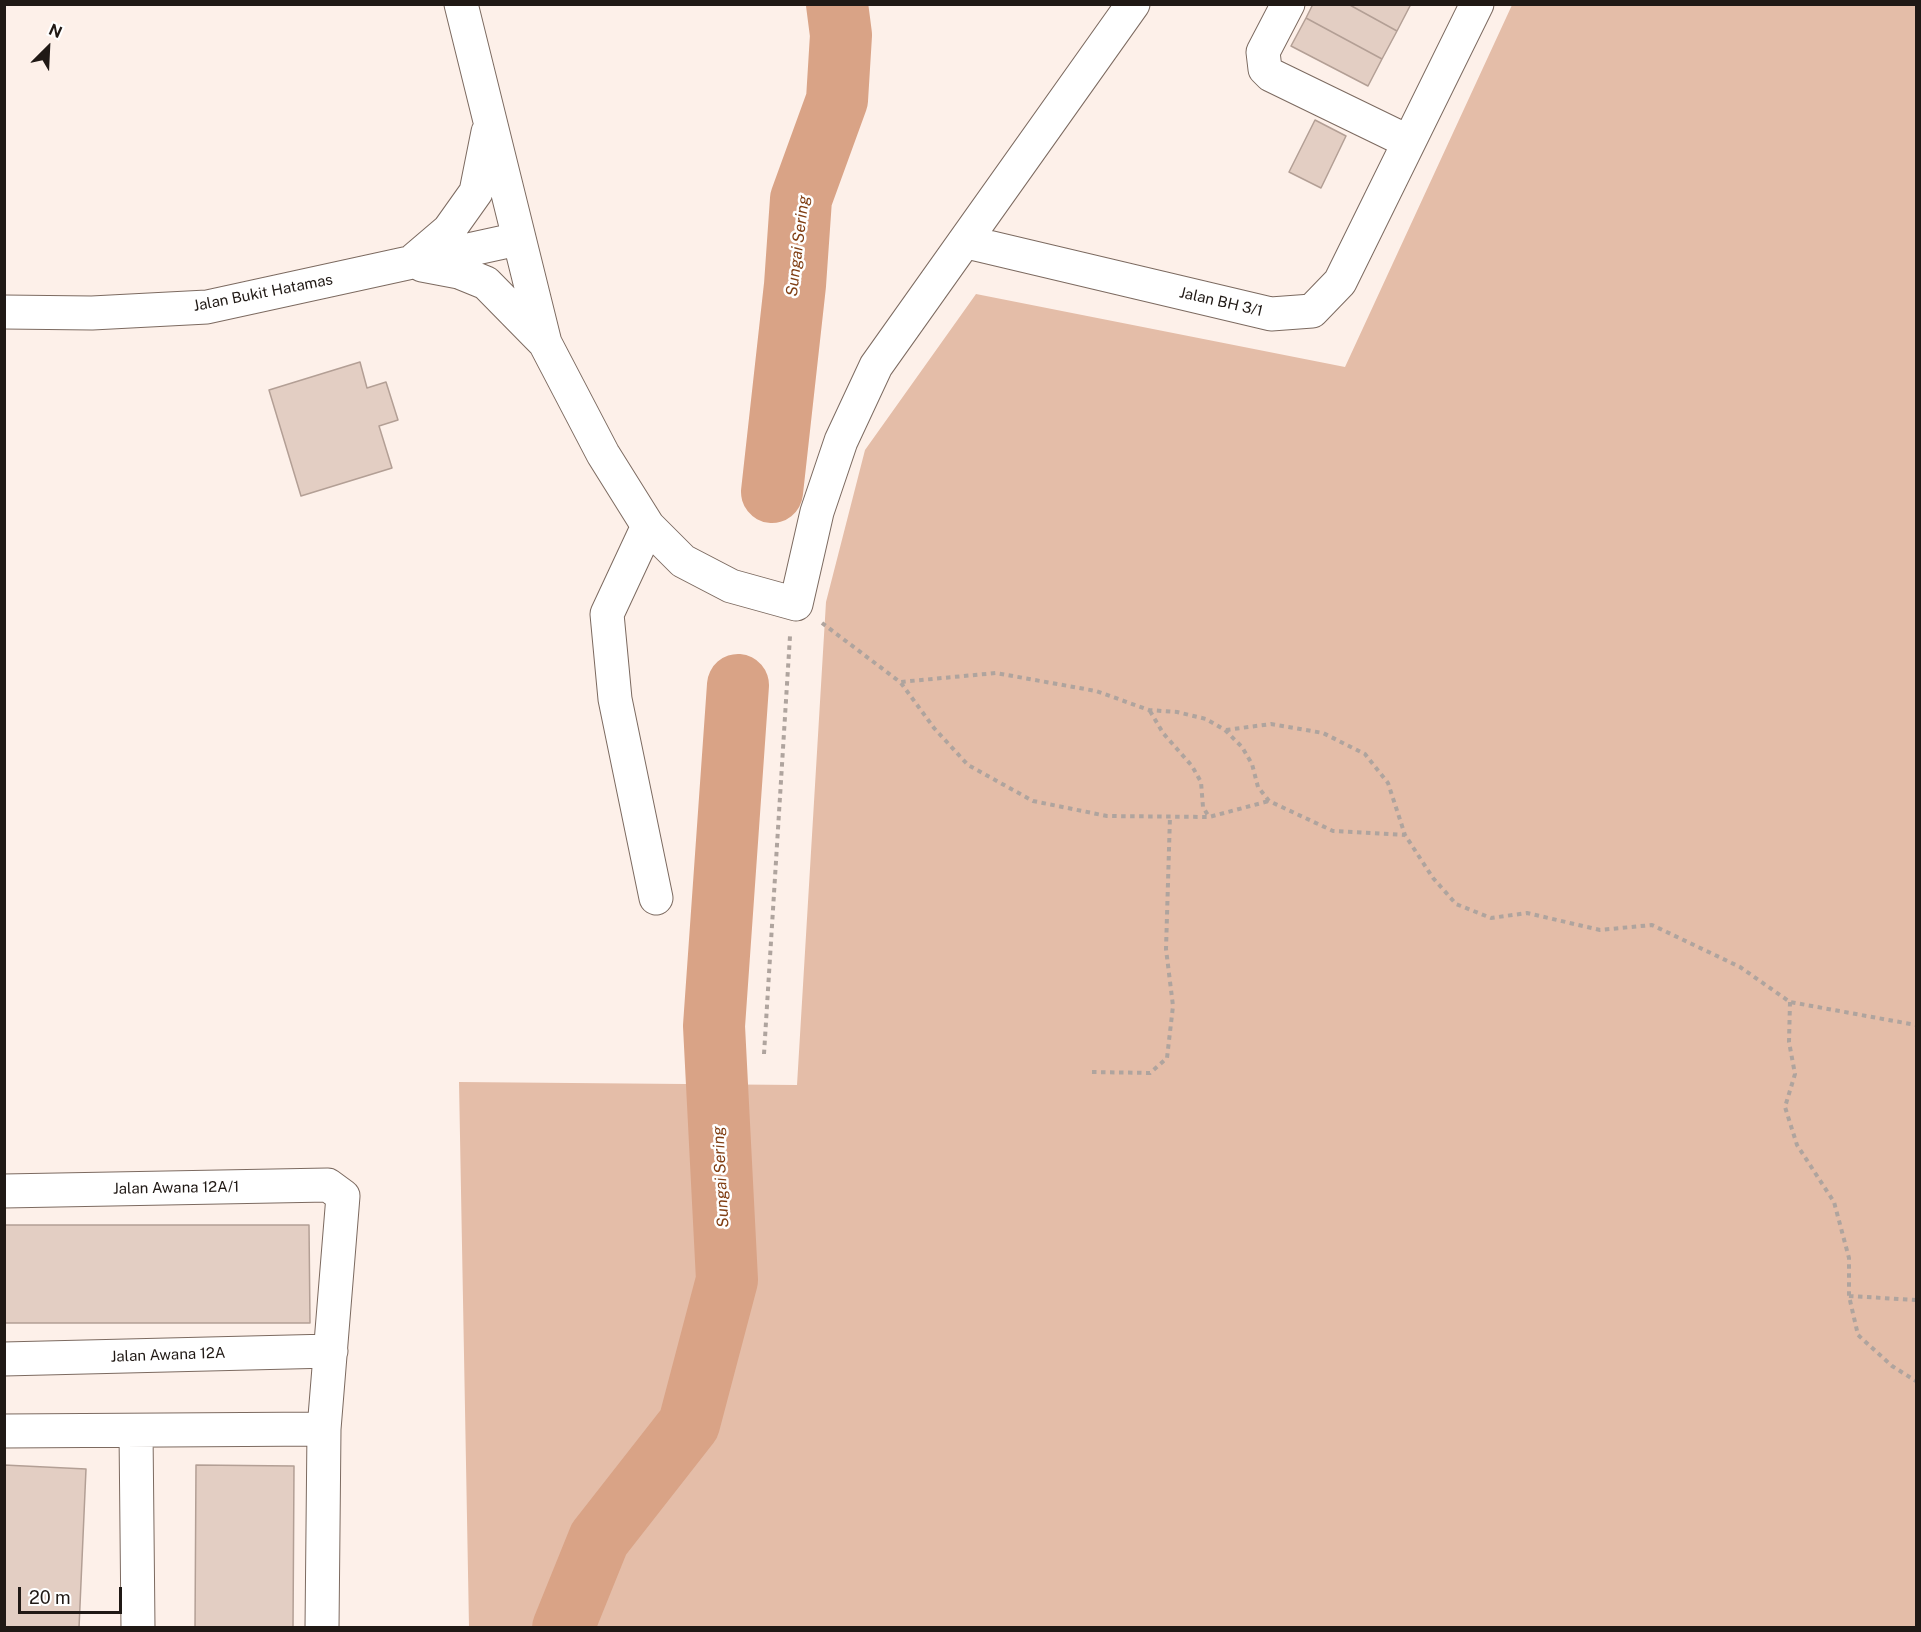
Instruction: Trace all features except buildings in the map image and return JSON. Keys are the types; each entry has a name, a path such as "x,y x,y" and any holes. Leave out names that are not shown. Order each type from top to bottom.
{"street":[{"path":"461,4 491,116 518,239 545,343 603,454 648,526 683,561 731,586 796,604 817,512 841,441 876,366 910,315 967,242 1133,4"},
{"path":"1288,4 1263,52 1265,69 1271,75 1409,142"},
{"name":"Jalan BH 3/1","path":"967,242 1271,314 1312,311 1340,282 1477,4"},
{"path":"412,262 449,230 476,192 491,116"},
{"name":"Jalan Bukit Hatamas","path":"4,312 92,313 207,307 518,239"},
{"path":"412,262 459,272 486,283 545,343"},
{"path":"648,526 607,614 615,699 656,898"},
{"name":"Jalan Awana 12A/1","path":"4,1191 328,1185 343,1196 331,1351"},
{"path":"322,1628 324,1429 331,1351"},
{"name":"Jalan Awana 12A","path":"4,1359 331,1351"},
{"path":"4,1431 324,1429"},
{"path":"136,1431 138,1628"}],"path":[{"path":"764,1054 790,635 796,604 900,682 934,728 968,765 1033,801 1107,816 1209,817 1269,801"},
{"path":"900,682 996,673 1096,691 1149,710 1177,712 1206,719 1226,730 1242,747 1252,764 1258,787 1269,801 1334,831 1405,835"},
{"path":"1149,710 1163,733 1192,766 1201,782 1203,807 1209,817"},
{"path":"1226,730 1271,724 1323,733 1365,754 1388,783 1405,835 1433,878 1456,904 1491,918 1527,913 1600,930 1652,925 1740,967 1790,1002 1917,1025"},
{"path":"1092,1072 1150,1073 1167,1058 1173,1006 1166,950 1170,816"},
{"path":"1790,1002 1789,1042 1795,1074 1785,1107 1797,1145 1834,1202 1849,1258 1849,1296 1858,1335 1892,1366 1917,1381"},
{"path":"1849,1296 1917,1300"}],"shaded area":[{"path":"1512,5 1916,5 1916,1627 469,1627 459,1082 797,1085 826,602 865,450 976,294 1345,367"}],"waterway":[{"name":"Sungai Sering","path":"772,492 795,285 801,199 837,100 841,35 837,4"},
{"name":"Sungai Sering","path":"563,1628 599,1539 689,1424 727,1280 714,1026 738,685"}]}
